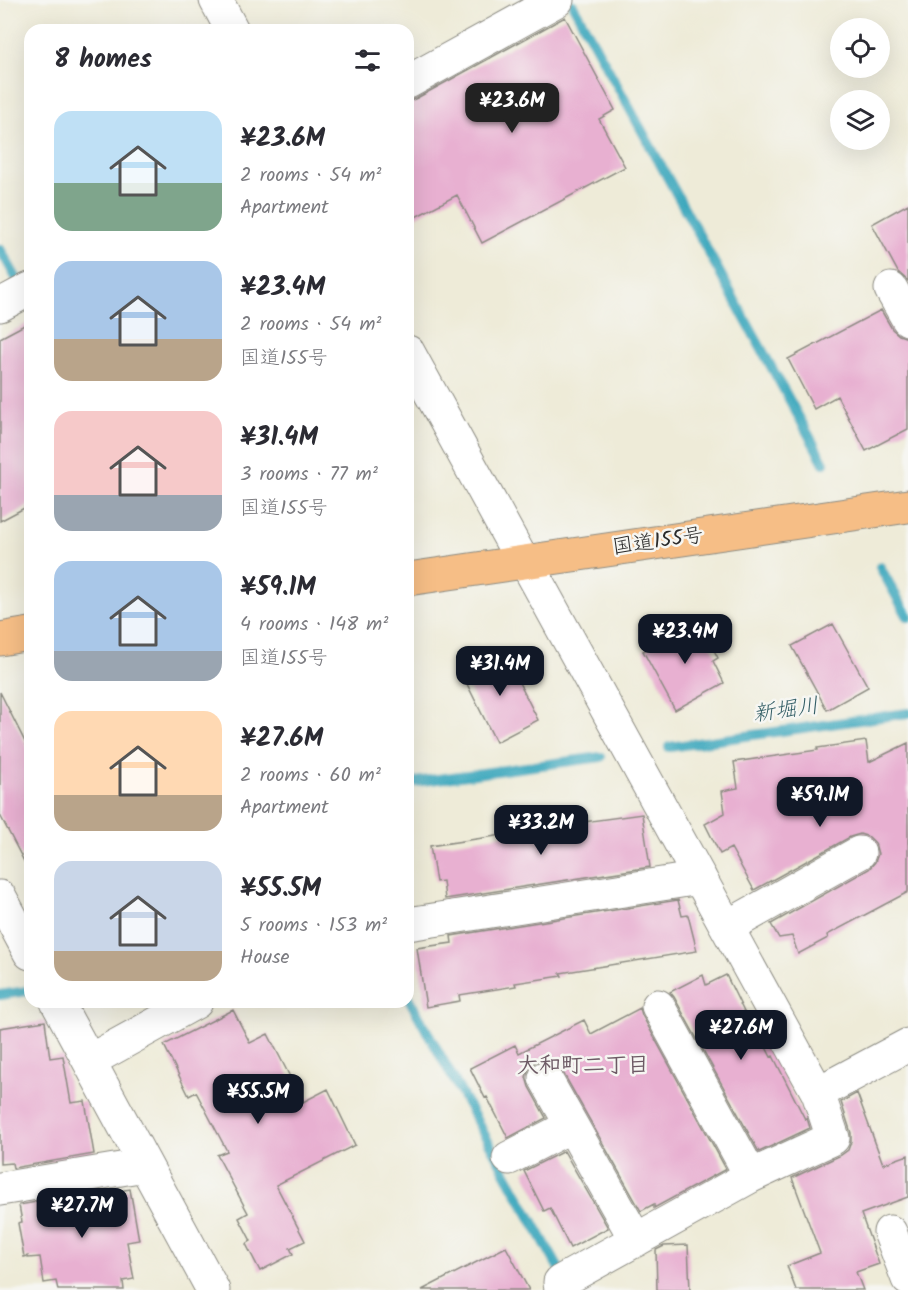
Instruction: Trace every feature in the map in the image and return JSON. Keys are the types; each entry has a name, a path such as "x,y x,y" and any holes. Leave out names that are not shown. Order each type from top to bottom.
{"highway":[{"name":"国道155号","path":"414,578 908,506"},
{"path":"0,639 24,635"}],"street":[{"path":"216,0 229,24"},
{"path":"414,79 557,0"},
{"path":"891,289 908,319"},
{"path":"0,305 24,292"},
{"path":"414,363 818,1093 833,1138 752,1176 560,1282 561,1290"},
{"path":"727,927 860,853"},
{"path":"414,923 700,878"},
{"path":"13,903 24,935"},
{"path":"658,1006 752,1176"},
{"path":"60,1008 213,1290"},
{"path":"89,1061 185,1008"},
{"path":"818,1093 908,1045"},
{"path":"544,1078 636,1240"},
{"path":"509,1158 572,1126"},
{"path":"0,1189 145,1165"},
{"path":"890,1232 908,1279"}],"building":[{"path":"565,17 615,110 599,119 625,167 482,243 457,195 414,218 414,99"},
{"path":"908,204 908,281 898,272 872,224"},
{"path":"881,310 892,329 908,338 908,429 866,451 837,396 814,409 788,359"},
{"path":"24,325 24,508 0,521 0,338"},
{"path":"699,621 718,658 713,661 724,683 675,710 643,651"},
{"path":"833,624 868,687 827,710 792,646"},
{"path":"504,653 538,720 496,742 462,674"},
{"path":"0,692 24,740 24,861 0,815"},
{"path":"866,741 869,762 908,743 908,892 827,935 828,938 798,954 792,936 779,938 771,924 869,869 878,854 875,843 869,837 860,834 850,837 754,890 731,848 720,854 705,824 725,813 722,791 738,788 734,762"},
{"path":"642,814 650,867 445,899 443,881 436,882 430,846 503,835 502,833"},
{"path":"678,900 682,916 688,915 697,951 560,973 562,976 459,995 460,1001 426,1007 417,948 452,943 451,936"},
{"path":"703,975 706,985 726,975 746,1016 749,1014 771,1057 773,1056 805,1119 807,1118 810,1128 759,1152 670,992"},
{"path":"640,1008 726,1169 654,1208 654,1204 641,1211 555,1062 546,1059 536,1061 529,1068 526,1077 546,1118 508,1138 470,1068 515,1045 519,1053 584,1020 591,1034"},
{"path":"233,1010 250,1043 268,1034 303,1102 328,1089 355,1145 276,1185 305,1241 290,1248 293,1254 260,1271 246,1244 251,1241 239,1218 248,1213 217,1155 227,1151 196,1092 189,1096 164,1045"},
{"path":"45,1021 50,1058 63,1056 71,1103 85,1101 94,1154 13,1168 12,1163 0,1164 0,1028"},
{"path":"857,1093 883,1164 908,1155 908,1197 861,1214 879,1264 856,1272 863,1290 796,1290 787,1266 820,1253 792,1178 848,1150 851,1133 841,1102"},
{"path":"564,1151 608,1228 570,1248 550,1208 544,1211 524,1171"},
{"path":"130,1189 139,1240 127,1242 134,1279 123,1281 124,1290 58,1290 56,1281 44,1283 40,1257 24,1257 18,1223 22,1222 19,1205 100,1191 101,1194"},
{"path":"688,1245 690,1290 657,1290 656,1250 664,1246"},
{"path":"506,1247 529,1290 422,1290"}],"waterway":[{"path":"573,5 824,463"},
{"path":"0,249 18,281"},
{"path":"880,567 908,617"},
{"name":"新堀川","path":"669,747 908,713"},
{"name":"新堀川","path":"414,782 601,757"},
{"name":"新堀川","path":"0,995 24,991"},
{"path":"414,1008 558,1267"}],"district":[{"name":"大和町二丁目","path":"583,1066"}]}
